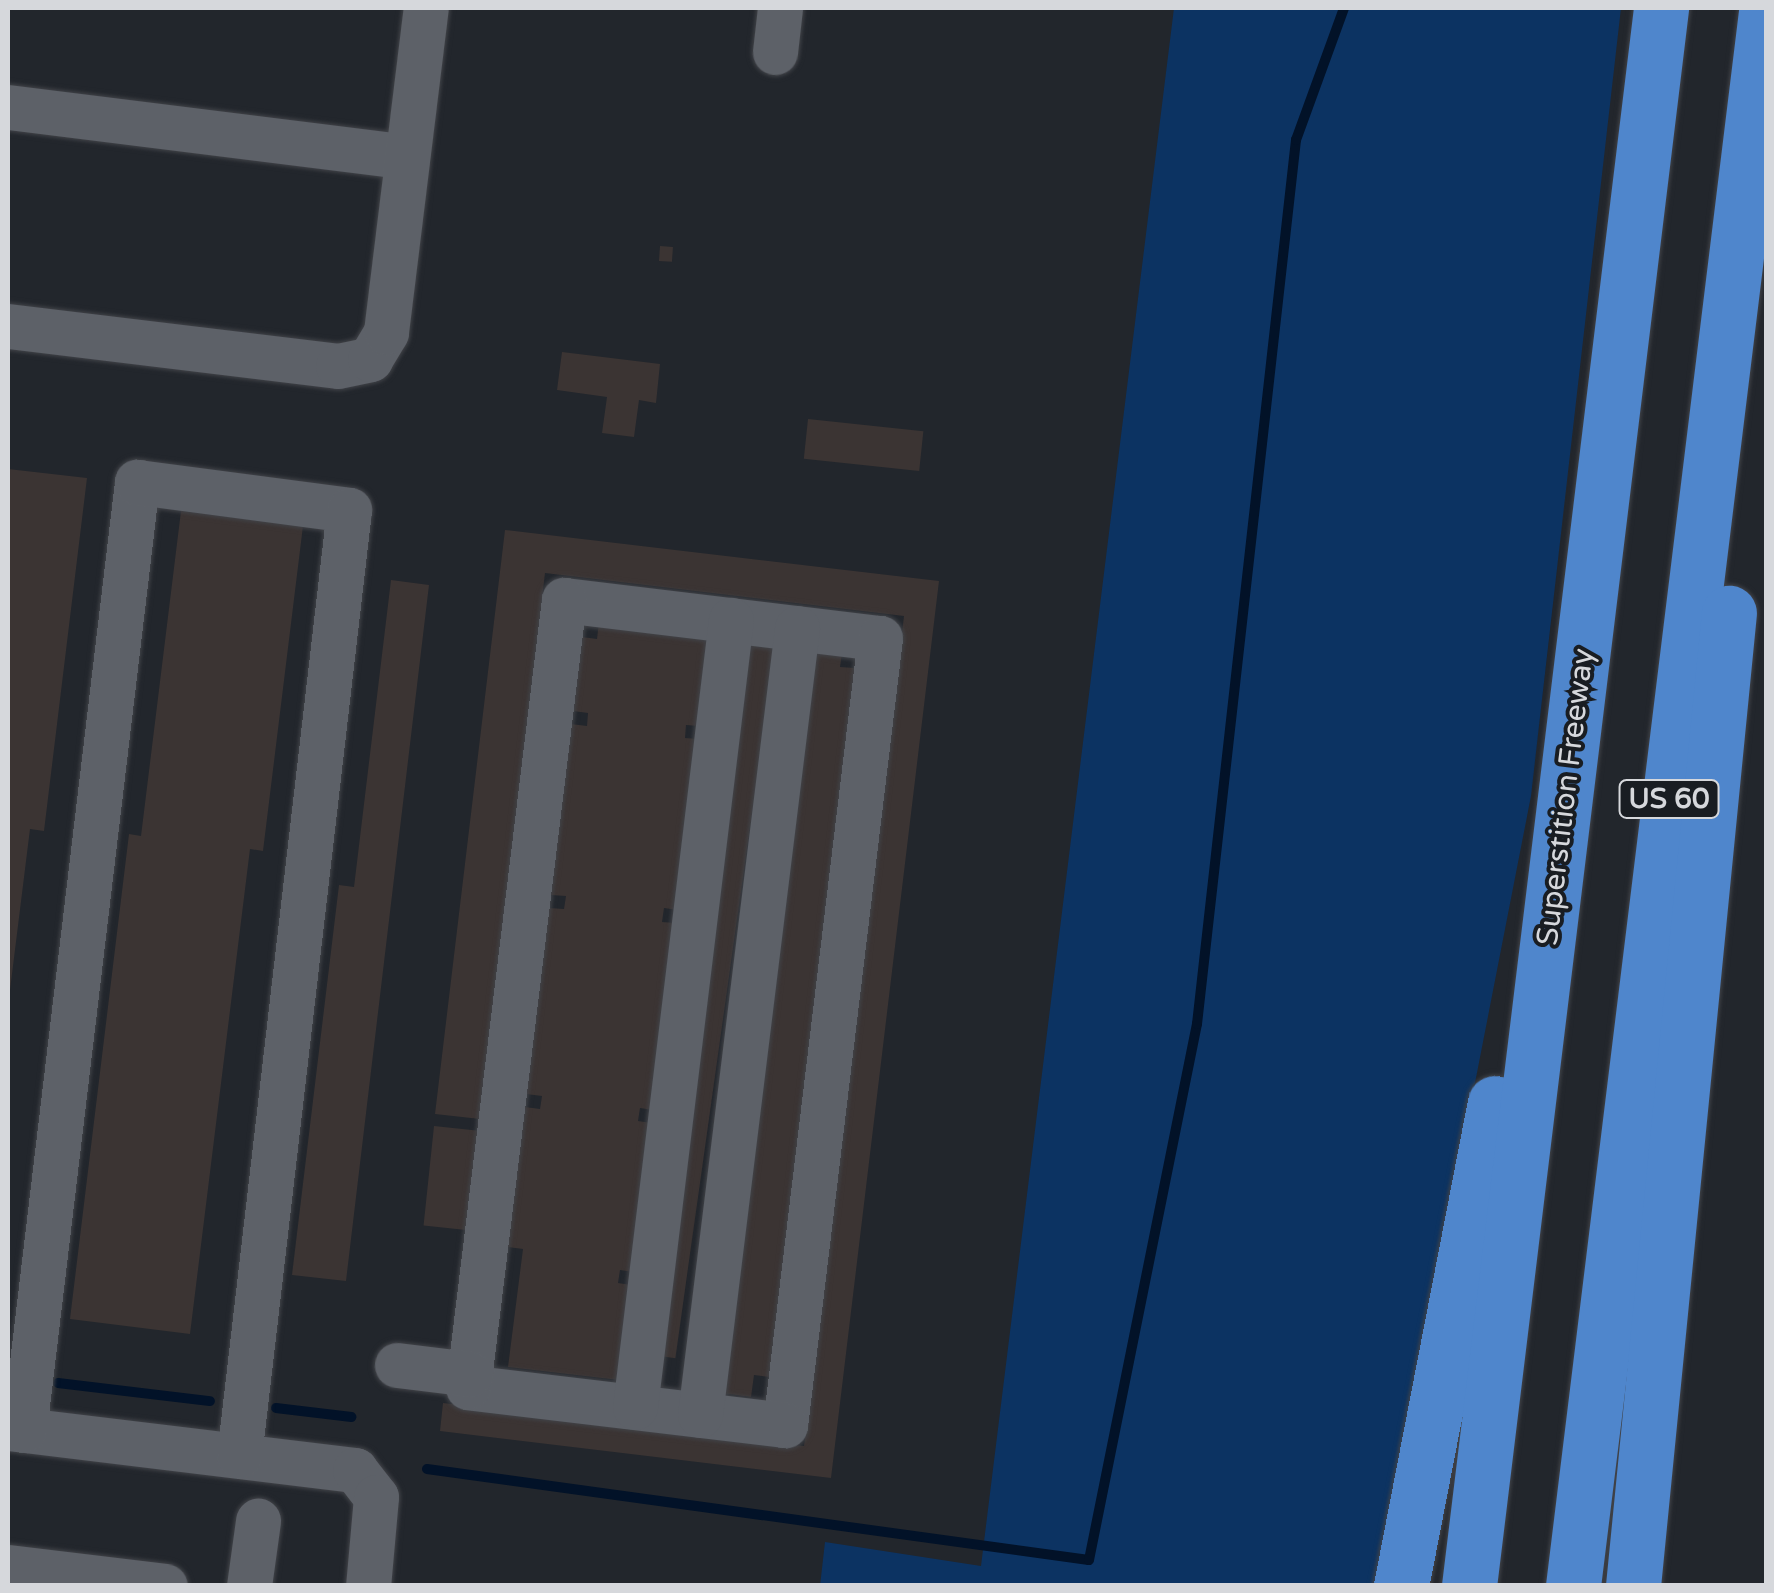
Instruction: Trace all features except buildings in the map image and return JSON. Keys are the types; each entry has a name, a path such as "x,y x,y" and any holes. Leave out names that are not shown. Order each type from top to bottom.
{"highway":[{"name":"Superstition Freeway","path":"1469,1586 1661,8"},
{"name":"US 60","path":"1573,1586 1766,12"},
{"path":"1633,1586 1732,578 1766,45"},
{"path":"1402,1586 1575,728"}],"street":[{"path":"8,326 338,366 370,359 386,332 426,8"},
{"path":"775,52 780,8"},
{"path":"8,107 408,157"},
{"path":"239,1456 350,510 137,482 16,1429 239,1456 369,1477 376,1497 368,1586"},
{"path":"564,600 796,628 880,638 784,1425 468,1387 564,600"},
{"path":"635,1407 731,620"},
{"path":"700,1415 796,628"},
{"path":"397,1365 470,1374"},
{"path":"249,1586 258,1520"},
{"path":"8,1567 90,1581 165,1586"}],"shaded area":[{"path":"1174,8 1621,8 1531,796 1377,1585 820,1586 825,1542 981,1566"}],"waterway":[{"path":"427,1469 1089,1560 1197,1024 1296,140 1344,8"},
{"path":"58,1383 210,1401"},
{"path":"276,1408 351,1417"}]}
